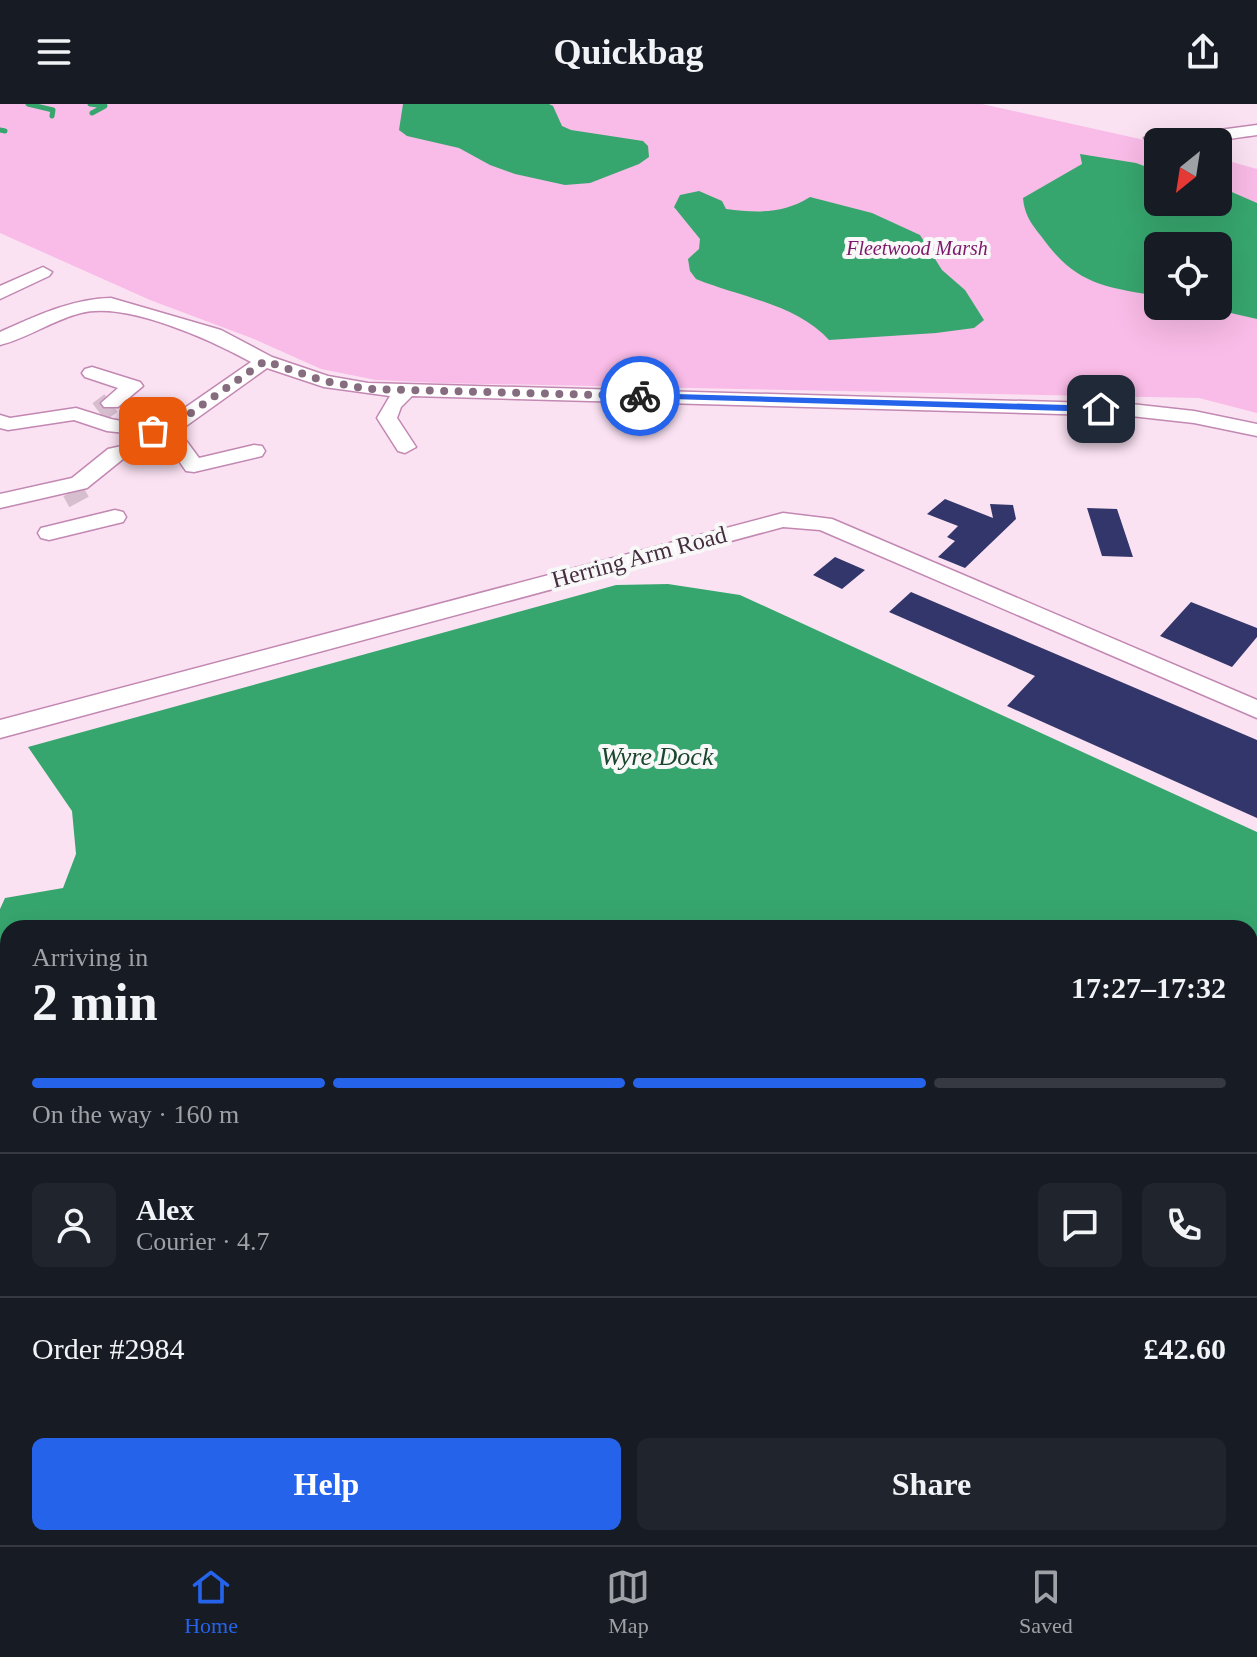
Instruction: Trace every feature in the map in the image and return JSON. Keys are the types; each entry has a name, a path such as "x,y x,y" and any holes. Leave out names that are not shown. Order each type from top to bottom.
{"street":[{"path":"1232,133 1257,130"},
{"path":"0,293 43,272"},
{"path":"4,334 99,303 214,334 265,361 324,381 368,389 1131,410 1194,417 1257,430"},
{"path":"0,501 74,493 83,481 116,454 172,434 265,361"},
{"path":"92,373 133,386 102,414"},
{"path":"405,447 387,418 392,405 407,390"},
{"path":"0,421 8,424 76,414 102,414 137,430 172,434 194,466 252,447"},
{"path":"102,414 116,454"},
{"path":"74,493 90,523"},
{"path":"49,533 115,517"},
{"name":"Herring Arm Road","path":"0,729 607,565 768,523 793,520 824,524 1257,710"}],"green space":[{"name":"Fleetwood Marsh","path":"0,104 982,104 1144,140 1144,216 1232,216 1232,162 1257,169 1257,413 1199,398 376,380 321,369 254,339 150,300 0,233"}],"water":[{"path":"403,104 549,104 553,106 562,126 643,141 648,146 649,157 590,183 565,185 515,174 459,148 407,136 399,130"},
{"path":"1080,154 1144,166 1144,216 1232,216 1232,192 1257,203 1257,319 1232,313 1232,232 1144,232 1144,294 1092,281 1066,264 1031,223 1023,198 1082,164"},
{"path":"699,191 722,201 726,209 770,211 790,207 810,197 872,213 920,235 942,270 965,290 984,320 974,328 936,333 829,340 816,328 784,310 696,279 690,271 688,259 699,249 700,239 674,207 680,195"},
{"name":"Wyre Dock","path":"668,584 740,595 1257,832 1257,920 0,920 0,909 5,898 63,888 76,854 72,811 28,747 616,585"}],"building":[{"path":"945,499 993,518 990,504 1013,505 1016,519 965,568 938,557 955,541 947,537 958,526 927,514"},
{"path":"1087,508 1117,509 1133,557 1102,556"},
{"path":"835,557 865,570 842,589 813,575"},
{"path":"911,592 1257,740 1257,818 1007,706 1035,676 889,612"},
{"path":"1191,602 1257,628 1257,637 1232,667 1160,636"}],"waterway":[{"path":"28,104 53,110 52,116"},
{"path":"90,104 105,106 92,113"},
{"path":"0,130 5,131"}],"tunnel":[{"path":"99,412 111,403"},
{"path":"73,491 79,502"}],"way so far":[{"path":"153,431 168,429 265,361 324,381 368,389 640,396"}],"route":[{"path":"640,396 1101,409"}]}
